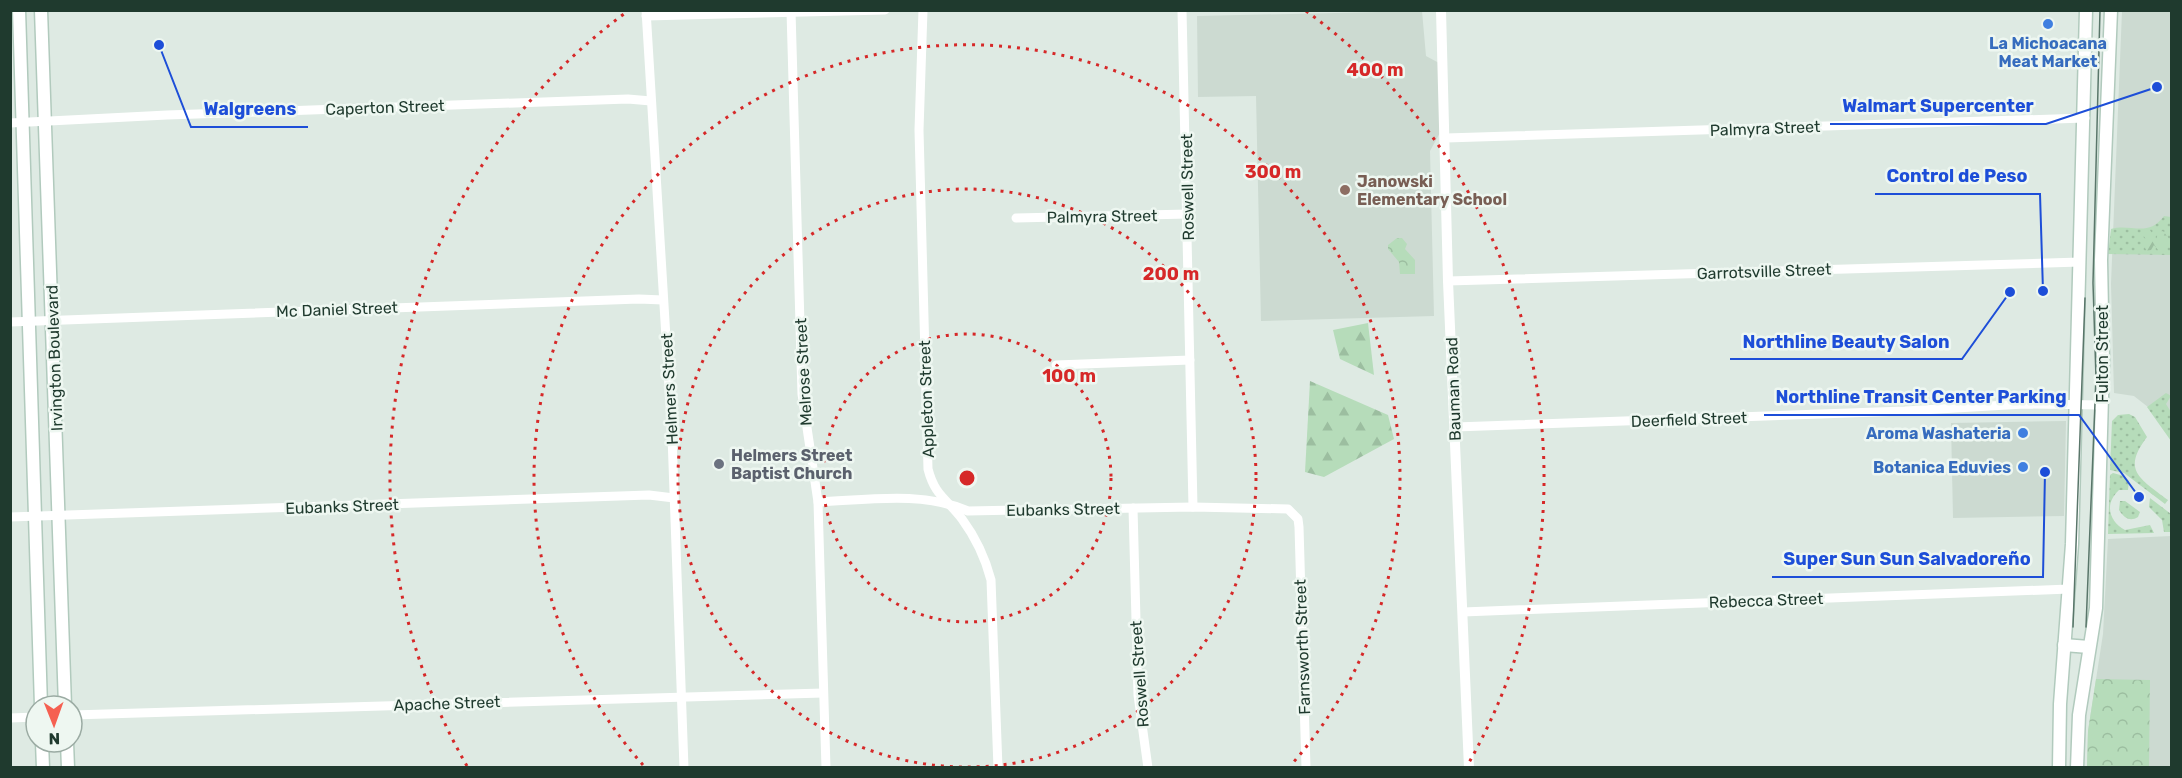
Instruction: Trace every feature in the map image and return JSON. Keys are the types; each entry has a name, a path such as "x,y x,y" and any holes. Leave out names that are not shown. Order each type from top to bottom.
{"main road":[{"name":"Irvington Boulevard","path":"19,10 16,123 27,321 41,694"},
{"name":"Irvington Boulevard","path":"41,10 65,694"},
{"name":"Fulton Street","path":"2059,768 2076,405 2086,10"},
{"name":"Fulton Street","path":"2077,768 2079,715 2096,597 2102,405 2101,260 2111,10"},
{"path":"2064,645 2089,647"},
{"path":"2063,661 2086,663"}],"street":[{"path":"646,13 885,10"},
{"name":"Appleton Street","path":"923,10 919,130 928,469 933,488"},
{"name":"Roswell Street","path":"1182,10 1193,507"},
{"name":"Bauman Road","path":"1441,10 1448,281 1469,768"},
{"name":"Melrose Street","path":"791,11 802,394 818,502 826,768"},
{"name":"Helmers Street","path":"646,13 674,498 679,696 684,768"},
{"name":"Caperton Street","path":"16,123 628,99 651,101"},
{"name":"Palmyra Street","path":"1446,138 2085,118"},
{"name":"Palmyra Street","path":"1017,218 1188,214"},
{"name":"Garrotsville Street","path":"1448,281 2080,262"},
{"name":"Mc Daniel Street","path":"10,322 663,300"},
{"path":"1056,365 1190,360"},
{"name":"Deerfield Street","path":"1455,427 1905,411 2024,404 2102,405"},
{"path":"929,499 933,488 965,515 983,553 993,593 998,768"},
{"name":"Eubanks Street","path":"10,517 650,495 674,498"},
{"path":"818,502 929,499 947,502"},
{"name":"Eubanks Street","path":"965,515 1133,508 1282,507 1293,512 1299,527"},
{"name":"Roswell Street","path":"1133,508 1138,695 1148,768"},
{"name":"Farnsworth Street","path":"1299,527 1306,768"},
{"name":"Rebecca Street","path":"1463,612 2069,589"},
{"name":"Apache Street","path":"84,715 823,693"}],"shaded area":[{"name":"Janowski Elementary School","path":"1422,11 1426,56 1439,63 1442,129 1430,151 1434,316 1261,321 1256,96 1198,97 1197,16"},
{"path":"2122,11 2171,11 2171,439 2148,407 2134,396 2114,393 2111,284"},
{"path":"2066,421 2064,516 1953,518 1951,423"},
{"path":"2171,536 2171,767 2087,768 2088,731 2103,634 2108,539"}],"green space":[{"path":"2164,216 2171,217 2171,255 2108,254 2111,229 2145,228 2158,223"},
{"path":"2145,230 2150,230 2156,240 2158,233 2163,231 2170,240 2171,248 2166,244 2164,250 2158,250 2154,245 2151,250 2147,251 2145,248 2148,242 2143,235"},
{"path":"1397,238 1402,238 1407,244 1405,249 1415,260 1415,274 1400,274 1399,262 1388,249 1388,245"},
{"path":"1368,323 1374,375 1340,359 1333,330"},
{"path":"1310,381 1388,415 1394,439 1324,477 1305,472"},
{"path":"2166,393 2171,396 2166,404 2171,412 2171,441 2147,407"},
{"path":"2129,414 2135,417 2147,437 2136,458 2137,473 2149,486 2168,500 2165,504 2124,473 2110,470 2112,421 2118,415"},
{"path":"2113,473 2124,476 2129,481 2128,490 2119,490 2111,501 2110,512 2115,522 2125,530 2150,525 2154,533 2108,534 2110,475"},
{"path":"2150,498 2171,514 2171,532 2164,532 2162,520 2149,507"},
{"path":"2120,501 2125,501 2140,512 2138,517 2130,519 2123,515 2119,510"},
{"path":"2096,679 2150,680 2149,767 2087,767 2088,731"}],"tram line":[{"path":"2086,627 2096,378 2093,283 2100,10"},
{"path":"2073,627 2085,298"}],"place":[{"name":"La Michoacana Meat Market","path":"2048,24"},
{"name":"Walgreens","path":"159,45"},
{"name":"Walmart Supercenter","path":"2157,87"},
{"name":"Janowski Elementary School","path":"1345,190"},
{"name":"Control de Peso","path":"2043,291"},
{"name":"Northline Beauty Salon","path":"2010,292"},
{"name":"Aroma Washateria","path":"2023,433"},
{"name":"Helmers Street Baptist Church","path":"719,464"},
{"name":"Botanica Eduvies","path":"2023,467"},
{"name":"Super Sun Sun Salvadoreño","path":"2045,472"},
{"name":"Northline Transit Center Parking","path":"2139,497"}]}
